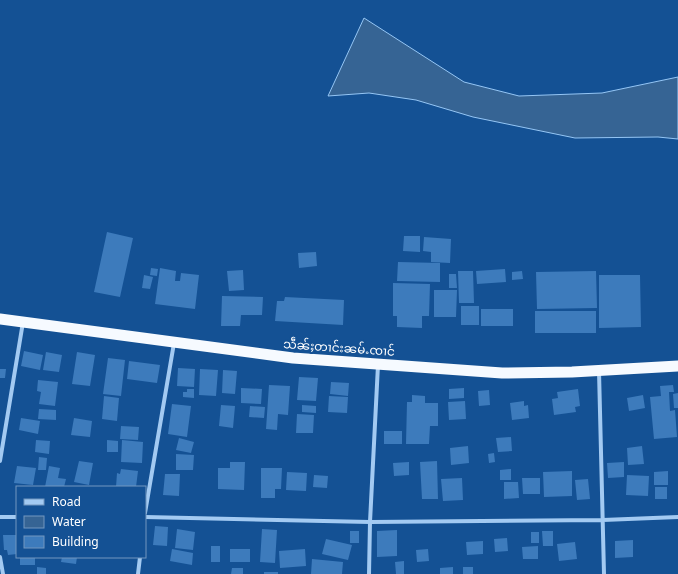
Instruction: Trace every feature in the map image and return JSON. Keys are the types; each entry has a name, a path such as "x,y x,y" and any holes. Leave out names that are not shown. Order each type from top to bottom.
{"highway":[{"name":"သဵၼ်ႈတၢင်းၼမ်ႉၸၢင်","path":"0,319 292,358 502,373 599,371 678,366"}],"street":[{"path":"0,461 23,322"},
{"path":"146,507 174,342"},
{"path":"369,574 370,522 378,364"},
{"path":"599,371 604,574"},
{"path":"0,517 16,517"},
{"path":"146,517 370,522 603,520 678,517"},
{"path":"0,557 3,574"},
{"path":"138,574 140,558"}],"water":[{"path":"364,18 464,82 519,96 602,93 678,77 678,139 658,137 575,138 473,117 416,100 369,93 328,96"}],"building":[{"path":"107,232 133,238 120,297 94,292"},
{"path":"404,236 420,236 420,252 403,251"},
{"path":"424,237 451,239 450,263 431,262 431,252 423,251"},
{"path":"316,252 317,266 299,268 298,253"},
{"path":"398,262 440,263 440,282 397,281"},
{"path":"151,268 158,269 157,276 150,275"},
{"path":"160,268 176,271 175,281 180,281 181,273 199,275 195,309 155,304"},
{"path":"505,269 506,282 477,284 476,271"},
{"path":"243,270 244,290 229,291 227,271"},
{"path":"458,271 473,271 474,303 459,303"},
{"path":"522,271 523,279 512,280 512,272"},
{"path":"596,271 597,308 537,309 536,272"},
{"path":"449,274 456,274 457,288 449,288"},
{"path":"144,275 153,277 150,289 142,288"},
{"path":"599,275 640,275 641,327 599,328"},
{"path":"393,283 430,284 429,316 422,316 422,328 397,327 397,316 393,316"},
{"path":"434,290 457,290 456,317 434,317"},
{"path":"222,296 263,297 262,315 241,315 240,326 221,326"},
{"path":"285,297 344,300 343,325 275,321 277,301 284,301"},
{"path":"461,306 479,306 479,325 461,325"},
{"path":"481,309 513,309 513,326 481,326"},
{"path":"535,311 596,311 596,333 535,333"},
{"path":"24,351 43,355 40,370 21,366"},
{"path":"46,352 62,355 59,372 43,370"},
{"path":"77,352 95,355 90,386 72,384"},
{"path":"108,358 125,360 121,396 103,394"},
{"path":"129,361 160,365 157,383 127,379"},
{"path":"178,368 195,369 194,387 177,386"},
{"path":"0,369 6,369 5,378 0,378"},
{"path":"200,369 218,370 216,396 199,395"},
{"path":"223,370 237,371 235,394 222,393"},
{"path":"299,377 318,378 316,401 297,400"},
{"path":"38,380 58,382 55,406 39,404 41,392 37,391"},
{"path":"331,382 349,383 348,396 330,394"},
{"path":"269,385 290,386 288,415 278,414 277,430 266,429"},
{"path":"673,385 674,392 669,392 670,411 675,410 677,437 654,439 650,397 661,396 660,386"},
{"path":"241,388 262,389 261,404 241,403"},
{"path":"464,388 464,398 449,399 449,389"},
{"path":"187,389 194,389 194,398 183,397 183,392 187,392"},
{"path":"578,389 580,406 575,407 576,412 554,415 552,399 558,398 557,392"},
{"path":"489,390 490,405 479,406 478,391"},
{"path":"678,393 678,408 674,408 673,394"},
{"path":"412,395 425,396 425,403 438,403 438,426 430,426 429,444 406,444 407,402 412,402"},
{"path":"643,395 645,408 629,411 627,398"},
{"path":"104,396 119,398 117,421 102,419"},
{"path":"329,396 348,397 347,413 328,412"},
{"path":"465,401 466,419 449,420 448,402"},
{"path":"524,401 524,406 528,405 529,418 512,420 510,403"},
{"path":"172,404 191,406 187,437 168,434"},
{"path":"221,405 235,406 233,428 219,426"},
{"path":"302,405 316,406 316,413 302,412"},
{"path":"250,406 265,407 264,418 249,417"},
{"path":"39,409 56,410 56,420 38,419"},
{"path":"297,414 314,415 313,433 296,433"},
{"path":"21,418 40,421 38,434 19,430"},
{"path":"74,418 92,421 90,437 71,435"},
{"path":"121,426 139,427 138,440 120,439"},
{"path":"384,431 402,431 402,444 384,444"},
{"path":"511,437 512,451 498,452 496,438"},
{"path":"179,438 194,442 191,453 176,450"},
{"path":"36,440 50,441 49,454 35,452"},
{"path":"107,440 118,441 118,452 107,452"},
{"path":"122,440 143,442 142,463 121,462"},
{"path":"468,446 469,463 451,465 450,448"},
{"path":"642,446 644,464 628,465 627,448"},
{"path":"494,453 495,462 489,463 488,454"},
{"path":"176,454 194,455 193,470 176,470"},
{"path":"39,457 47,458 46,470 38,470"},
{"path":"79,461 93,463 89,485 74,482"},
{"path":"437,461 438,499 422,499 420,462"},
{"path":"230,462 245,462 244,490 218,489 218,468 230,468"},
{"path":"409,462 409,475 394,476 393,463"},
{"path":"624,462 624,477 608,478 607,463"},
{"path":"17,466 36,468 33,485 14,483"},
{"path":"49,466 60,468 58,478 66,479 64,486 45,486"},
{"path":"261,468 282,468 281,489 275,489 275,498 261,498"},
{"path":"121,469 138,471 136,486 116,486 117,473 120,474"},
{"path":"511,469 511,480 500,480 500,470"},
{"path":"572,471 572,496 544,497 543,472"},
{"path":"668,471 668,485 654,485 654,472"},
{"path":"287,472 307,473 306,491 286,490"},
{"path":"165,474 180,474 179,496 163,495"},
{"path":"314,475 328,476 327,488 313,487"},
{"path":"627,475 649,476 648,496 626,495"},
{"path":"462,478 463,500 443,501 441,479"},
{"path":"522,478 540,478 540,494 523,494"},
{"path":"588,479 590,499 577,500 575,480"},
{"path":"504,482 518,482 519,498 504,499"},
{"path":"655,487 667,487 667,499 655,499"},
{"path":"155,526 168,527 167,546 153,545"},
{"path":"177,529 195,532 193,550 175,548"},
{"path":"262,529 277,530 275,563 260,562"},
{"path":"397,530 397,556 377,557 377,531"},
{"path":"350,531 359,531 359,543 350,543"},
{"path":"542,531 553,531 553,546 543,546"},
{"path":"531,532 539,532 539,543 531,543"},
{"path":"3,535 16,535 16,554 8,555 7,550 4,550"},
{"path":"507,538 508,551 495,552 494,539"},
{"path":"326,539 352,545 348,560 322,554"},
{"path":"633,540 633,557 615,558 615,541"},
{"path":"483,541 483,554 467,555 466,542"},
{"path":"575,542 577,559 559,561 557,544"},
{"path":"211,546 220,546 220,562 211,562"},
{"path":"538,546 538,559 523,559 522,547"},
{"path":"172,549 193,553 192,565 170,561"},
{"path":"230,549 250,549 250,562 230,562"},
{"path":"305,549 306,566 280,568 279,551"},
{"path":"428,549 429,561 417,562 416,550"},
{"path":"20,558 35,558 35,565 20,565"},
{"path":"62,558 77,558 76,564 61,562"},
{"path":"312,559 343,562 342,574 311,574"},
{"path":"404,561 404,574 396,574 395,562"},
{"path":"37,567 46,568 46,574 37,574"},
{"path":"453,567 453,574 440,574 440,568"},
{"path":"463,567 473,567 473,574 463,574"},
{"path":"232,568 243,568 243,574 231,574"},
{"path":"264,572 278,572 278,574 264,574"}]}
